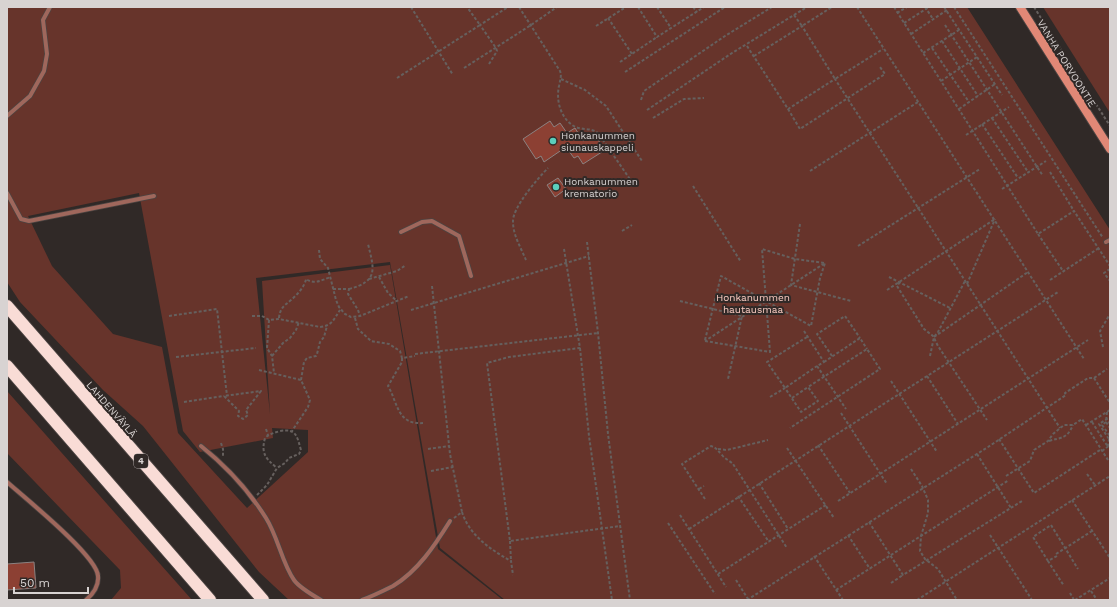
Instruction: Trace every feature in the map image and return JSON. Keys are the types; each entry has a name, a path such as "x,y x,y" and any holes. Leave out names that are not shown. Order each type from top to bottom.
{"highway":[{"name":"LAHDENVÄYLÄ","path":"7,306 263,600"},
{"path":"7,366 210,600"}],"main road":[{"name":"VANHA PORVOONTIE","path":"1020,7 1110,150"}],"lane":[{"path":"7,116 30,96 44,71 47,54 43,20 50,7"},
{"path":"7,193 21,219 29,221 154,196"},
{"path":"401,232 422,222 432,221 459,236 471,276"},
{"path":"200,446 212,455 235,477 259,507 279,543 294,580 321,600"},
{"path":"7,482 74,542 94,566 99,576 97,586 93,594 86,600"},
{"path":"362,600 383,591 410,574 435,544 450,521"}],"path":[{"path":"411,7 453,75"},
{"path":"467,7 496,48 497,51 489,64"},
{"path":"397,78 508,7"},
{"path":"519,7 562,75 559,87 559,107 568,121 572,125 581,129 595,130 634,185"},
{"path":"464,68 557,7"},
{"path":"596,26 626,7"},
{"path":"638,7 657,37"},
{"path":"657,7 671,28"},
{"path":"693,7 697,12"},
{"path":"620,62 704,7"},
{"path":"625,72 725,7"},
{"path":"640,100 644,91 725,36 772,7"},
{"path":"647,110 807,7"},
{"path":"754,56 832,7"},
{"path":"857,7 1084,359"},
{"path":"894,7 1063,271"},
{"path":"898,13 907,7"},
{"path":"944,7 1002,95"},
{"path":"954,7 1108,241 1050,280"},
{"path":"1034,7 1110,126"},
{"path":"904,23 927,8 933,19"},
{"path":"911,34 947,10"},
{"path":"794,15 1045,408 1060,428"},
{"path":"608,18 632,54"},
{"path":"945,25 1043,176"},
{"path":"923,53 959,30"},
{"path":"942,41 978,96"},
{"path":"746,46 800,128 884,74 880,67"},
{"path":"788,109 883,48"},
{"path":"932,48 969,102"},
{"path":"941,81 977,57"},
{"path":"561,79 585,90 606,106 642,161"},
{"path":"959,109 995,84"},
{"path":"653,118 684,98 704,98"},
{"path":"810,171 918,102"},
{"path":"966,135 1009,107"},
{"path":"992,118 1028,172"},
{"path":"982,124 1018,178"},
{"path":"1002,189 1046,160"},
{"path":"526,260 514,233 514,214 535,182 548,168"},
{"path":"858,246 980,170"},
{"path":"1050,172 1110,266"},
{"path":"693,186 741,262"},
{"path":"1038,234 1074,211"},
{"path":"887,290 995,219"},
{"path":"967,285 995,219"},
{"path":"791,285 800,224"},
{"path":"622,231 632,225"},
{"path":"587,242 608,434 630,600"},
{"path":"368,244 372,262 372,273 369,280"},
{"path":"564,249 580,348 589,436 612,600"},
{"path":"705,341 770,352 762,249 795,259 825,263"},
{"path":"319,250 320,259 328,268 340,310 351,317 355,318 409,296"},
{"path":"411,310 589,256"},
{"path":"705,341 825,263"},
{"path":"705,341 721,276 811,326 817,292 825,263"},
{"path":"333,289 349,289 369,280 397,271 406,265"},
{"path":"1110,269 1104,273 1110,281"},
{"path":"934,337 1028,272"},
{"path":"279,319 282,307 292,300 305,284 306,279 311,282 315,282 331,277"},
{"path":"379,277 388,293 397,300"},
{"path":"889,277 951,308"},
{"path":"930,356 934,337 965,281"},
{"path":"900,282 897,286 916,317 924,329 934,337 938,346 987,420"},
{"path":"791,285 851,301"},
{"path":"432,286 449,446 464,522 486,545 511,561"},
{"path":"349,289 348,294 360,316"},
{"path":"689,529 738,496 1058,292"},
{"path":"680,301 742,316"},
{"path":"169,316 217,309 226,396 239,411 238,416 243,419 248,415 246,410 261,392 226,396 184,402"},
{"path":"252,316 262,316 269,320 279,319 320,327 327,326 334,321 340,310"},
{"path":"1103,347 1100,331 1110,314"},
{"path":"728,379 742,316"},
{"path":"790,428 880,369 845,316 817,334 832,356"},
{"path":"355,318 358,329 371,341 390,344 400,351 402,362 388,386 400,414 410,422 416,424 423,423"},
{"path":"269,320 267,348 272,356 274,373"},
{"path":"272,356 282,343 290,338 296,330 299,322"},
{"path":"292,431 308,407 310,400 301,380 304,362 307,358 316,356 320,342 325,335 327,326"},
{"path":"804,331 824,362"},
{"path":"402,358 415,355 598,333"},
{"path":"807,337 767,362 801,412 818,401 808,387"},
{"path":"770,397 860,338"},
{"path":"838,501 1088,340"},
{"path":"176,358 256,348"},
{"path":"513,575 510,540 487,363 509,357 580,348"},
{"path":"792,398 867,349"},
{"path":"817,366 846,409"},
{"path":"736,580 747,600 814,556 977,454 1066,395 1065,393 1088,378 1094,378 1107,369"},
{"path":"259,370 301,380"},
{"path":"927,376 958,424"},
{"path":"1094,378 1110,403"},
{"path":"891,381 937,452"},
{"path":"1109,411 1106,421 1110,428"},
{"path":"1086,425 1109,411"},
{"path":"841,413 887,484"},
{"path":"1006,476 1030,460 1034,450 1048,441 1064,425 1072,425 1082,420 1108,460"},
{"path":"1106,421 1110,424"},
{"path":"1106,421 1099,424 1110,438 1109,446"},
{"path":"1092,422 1109,446"},
{"path":"1048,441 1064,437 1070,432 1072,425"},
{"path":"266,429 268,435"},
{"path":"252,490 257,495 266,485 277,468 285,464 289,458 300,454 301,450 297,436 292,431 284,431 268,435 265,438 263,452 270,462 277,468"},
{"path":"999,439 1034,493 1109,446"},
{"path":"705,499 682,464 711,446 717,449 728,450 768,440"},
{"path":"221,443 224,458"},
{"path":"428,449 449,446"},
{"path":"818,446 850,493"},
{"path":"787,448 834,518"},
{"path":"717,449 733,464 787,548"},
{"path":"977,454 1011,508"},
{"path":"431,471 453,467"},
{"path":"911,469 928,500 928,512 921,536 920,551 922,557 938,569 957,600"},
{"path":"1087,474 1095,485"},
{"path":"917,600 997,547 1110,476"},
{"path":"836,590 1009,480"},
{"path":"759,483 788,529"},
{"path":"699,489 704,486"},
{"path":"738,496 768,542"},
{"path":"1072,500 1110,558"},
{"path":"891,583 1022,501"},
{"path":"718,574 826,505"},
{"path":"450,521 462,512"},
{"path":"680,515 726,587"},
{"path":"869,522 903,575"},
{"path":"668,523 715,594"},
{"path":"1064,586 1032,537 1051,525 1078,569"},
{"path":"510,540 620,526"},
{"path":"1048,562 1065,548 1092,531"},
{"path":"848,535 870,569"},
{"path":"990,535 1032,600"},
{"path":"814,556 843,600"},
{"path":"1070,593 1075,600 1110,578"},
{"path":"1091,590 1097,600"}],"green space":[{"name":"Honkanummen hautausmaa","path":"7,7 967,7 1110,230 1110,600 505,600 440,548 390,262 256,278 270,414 262,281 390,265 438,549 503,600 289,600 259,572 143,426 103,390 20,302 7,282","holes":["139,193 183,431 200,452 273,438 272,428 308,430 308,452 247,508 178,433 162,347 113,334 52,266 28,216"]},
{"path":"1043,7 1110,7 1110,113"},
{"path":"7,391 192,600 111,600 121,588 120,570 7,453"}],"building":[{"path":"550,121 554,127 560,123 567,133 575,128 583,141 594,134 605,150 583,164 578,156 574,158 566,147 544,162 541,156 536,159 523,139"},
{"name":"Honkanummen krematorio","path":"558,178 566,189 555,197 547,185"},
{"path":"34,562 36,588 7,590 7,564"}],"place":[{"name":"Honkanummen siunauskappeli","path":"553,141"},
{"name":"Honkanummen krematorio","path":"556,187"}]}
